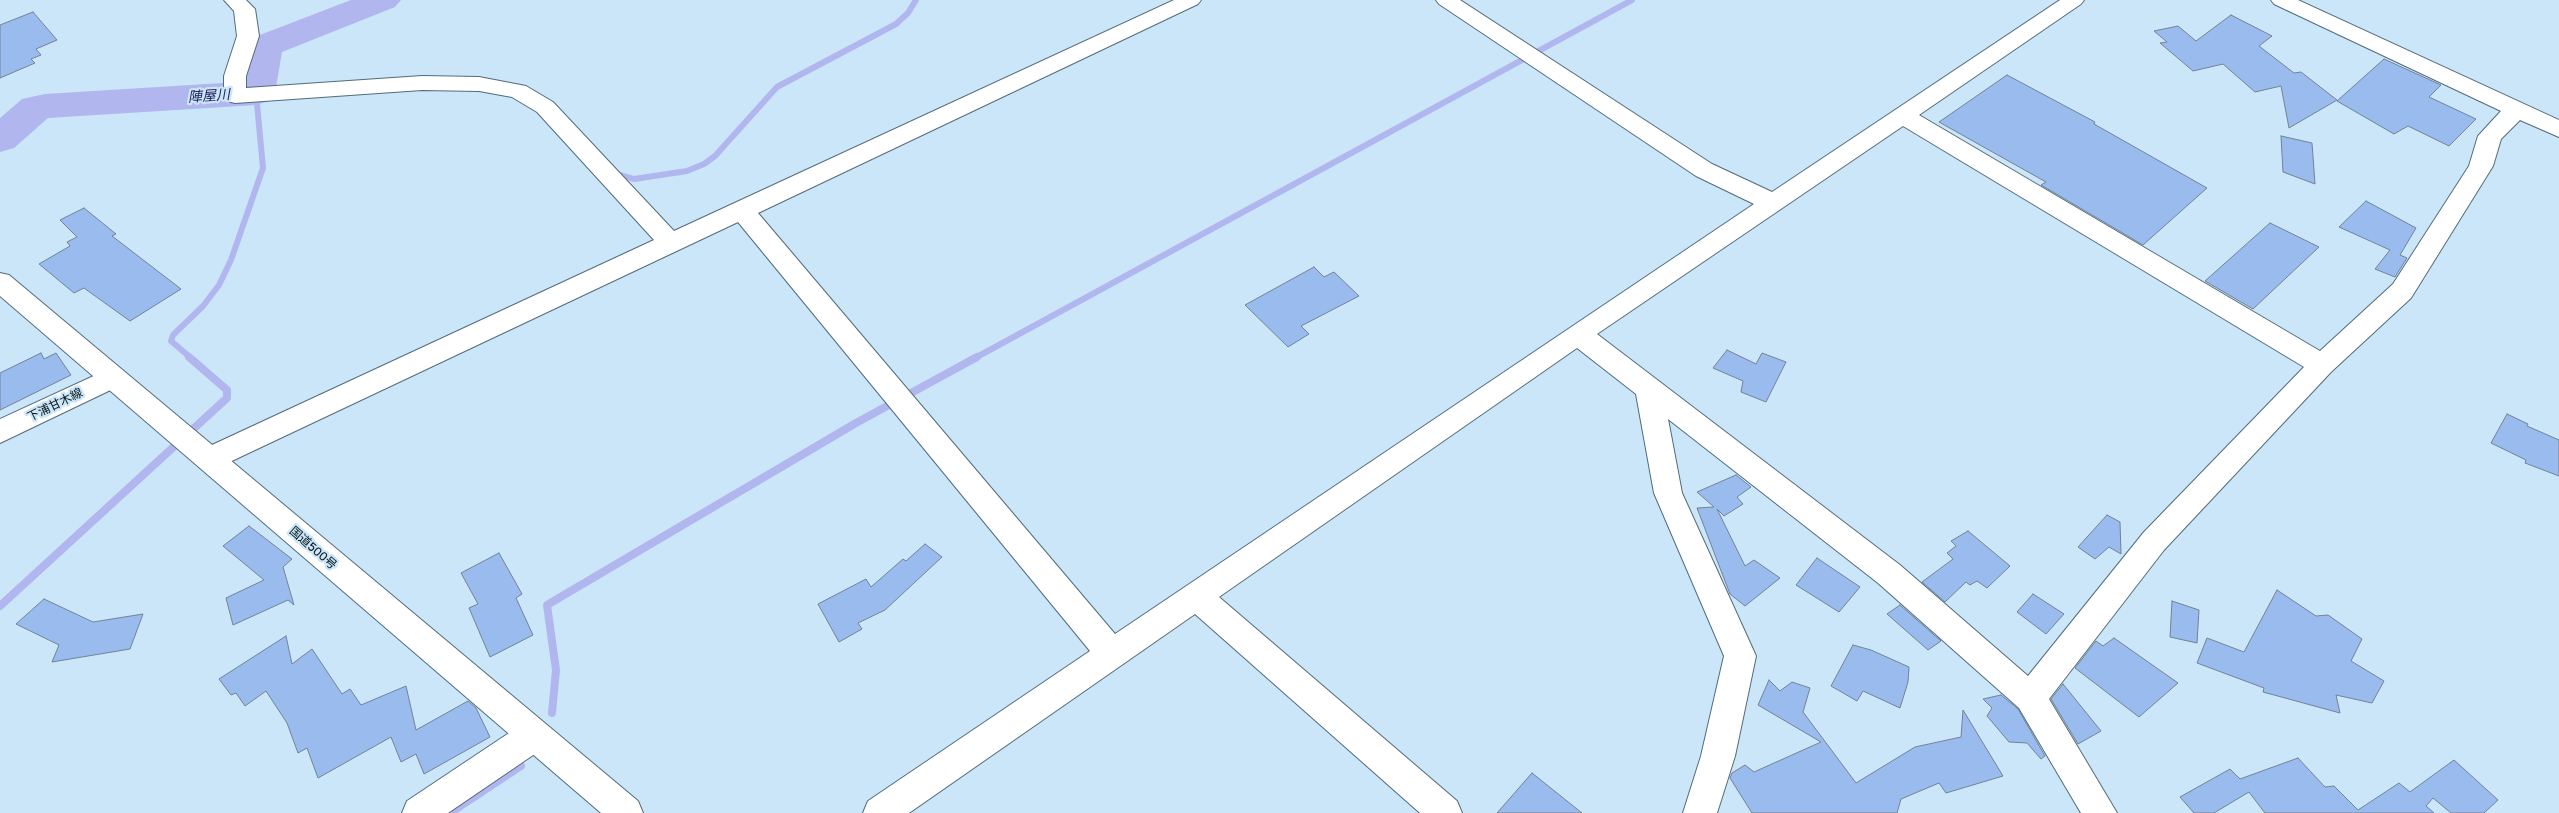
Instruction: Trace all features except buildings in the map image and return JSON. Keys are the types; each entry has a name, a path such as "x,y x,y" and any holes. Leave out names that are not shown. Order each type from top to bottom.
{"main road":[{"path":"234,0 244,9 248,36 235,76 235,96 422,83 479,84 518,92 545,106 670,242"},
{"path":"209,459 1191,0"},
{"path":"1446,0 1704,170 1772,202"},
{"path":"880,813 1195,595 1578,334 2074,0"},
{"path":"2281,0 2559,129"},
{"path":"2030,698 2154,541 2322,365 2402,291 2481,166 2490,136 2516,110"},
{"path":"1902,115 2322,365"},
{"path":"742,210 1111,653"},
{"name":"国道500号","path":"0,282 626,813"},
{"path":"1578,334 1889,574 2030,698 2100,813"},
{"name":"下浦甘木線","path":"0,432 111,378"},
{"path":"1649,388 1668,494 1740,656 1718,756 1700,813"},
{"path":"1195,595 1445,813"},
{"path":"419,813 533,736"}],"waterway":[{"name":"陣屋川","path":"0,139 36,108 45,106 256,93 265,46 383,0"},
{"path":"614,173 634,179 687,171 704,164 715,156 777,87 896,24 908,13 916,0"},
{"path":"975,358 1632,0"},
{"path":"191,358 171,341 173,335 203,306 219,285 231,260 263,168 256,93"},
{"path":"0,606 227,398 227,390 189,357"},
{"path":"552,713 556,670 547,605 856,423 977,357"},
{"path":"450,813 521,766"}]}
